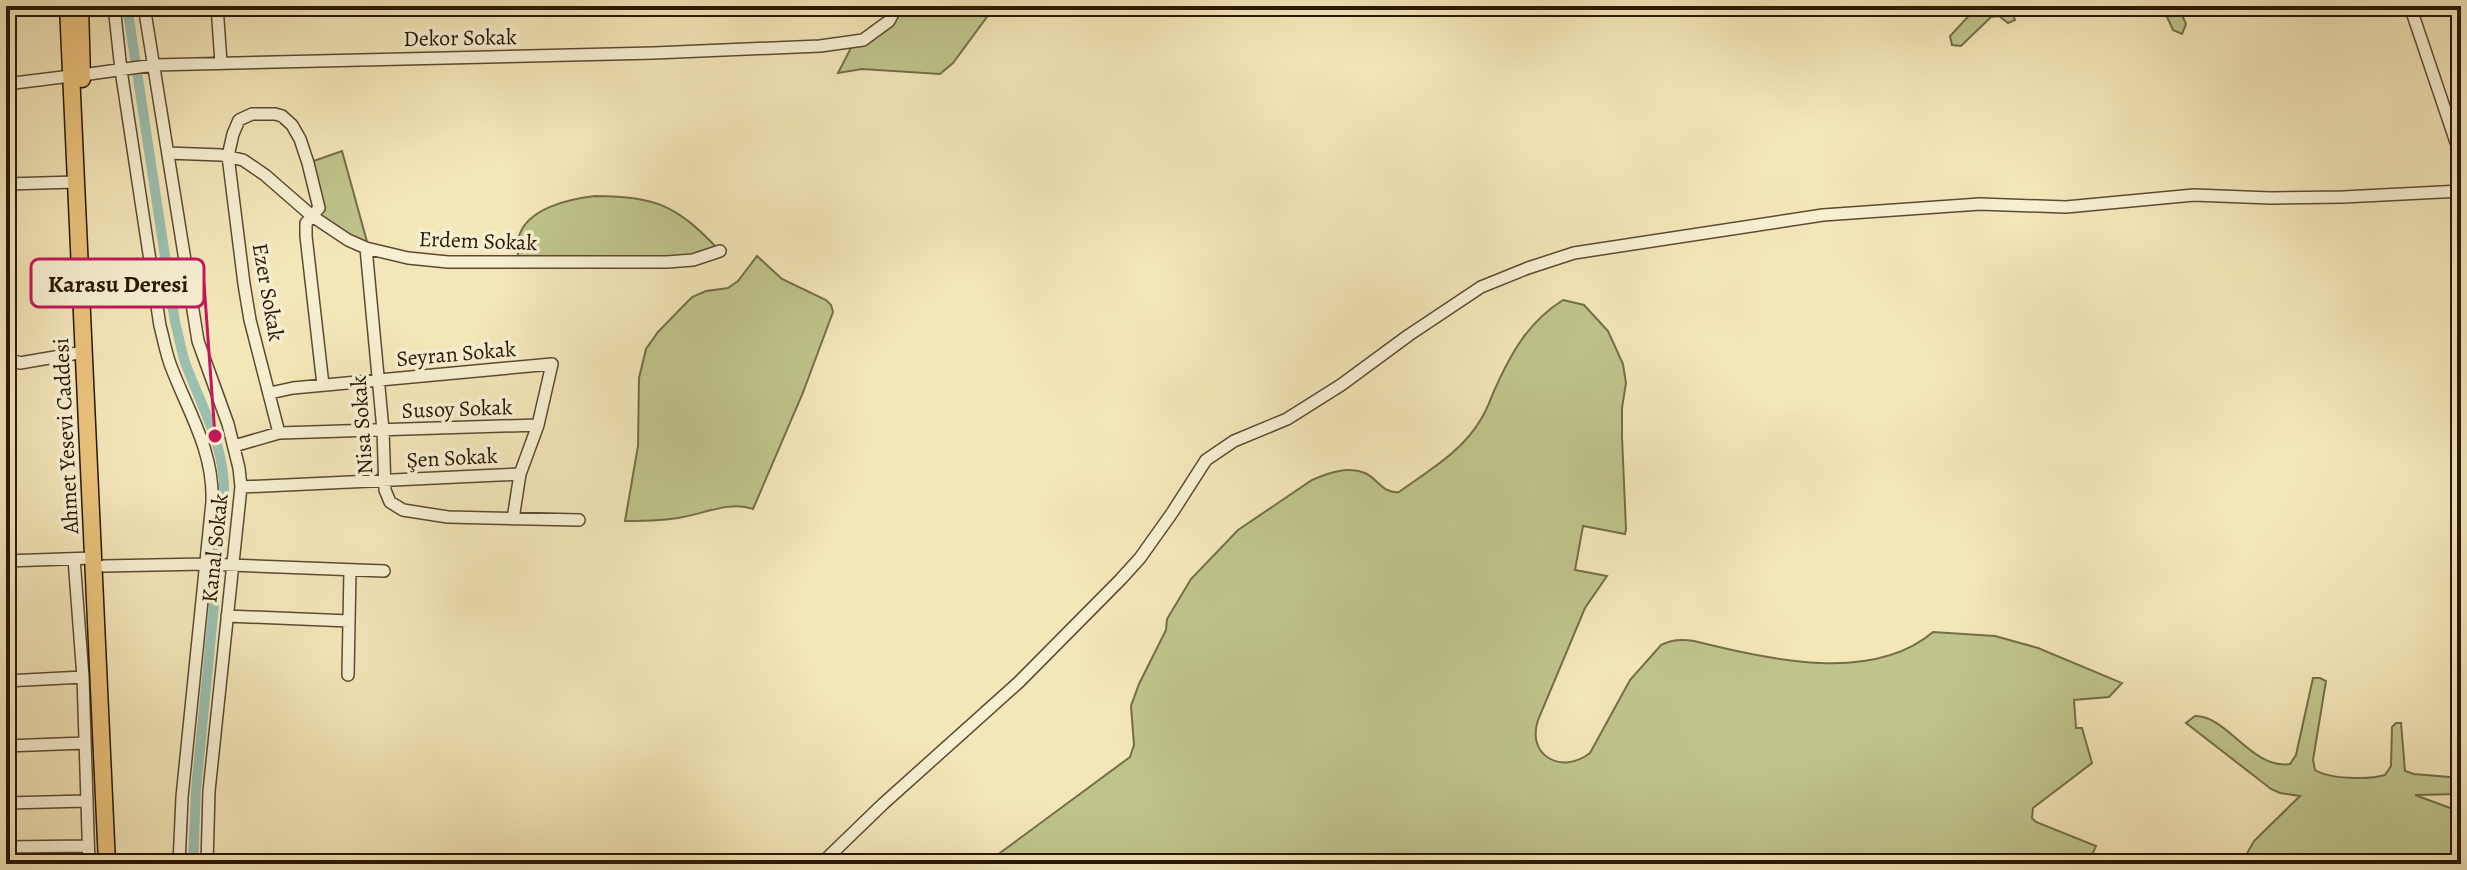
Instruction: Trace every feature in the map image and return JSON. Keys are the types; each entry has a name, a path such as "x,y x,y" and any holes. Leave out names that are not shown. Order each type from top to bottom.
{"highway":[{"name":"Ahmet Yesevi Caddesi","path":"68,6 76,76 98,562 107,864"},
{"name":"Ahmet Yesevi Caddesi","path":"80,6 76,76 76,182 84,352 118,864"}],"street":[{"path":"114,6 160,326 171,367 202,440 211,472 212,502 182,797 179,864"},
{"name":"Kanal Sokak","path":"144,6 198,341 234,446 241,487 209,791 207,864"},
{"path":"217,6 221,63"},
{"name":"Dekor Sokak","path":"6,84 154,65 820,46 863,40 889,21 897,6"},
{"path":"2410,6 2461,157"},
{"path":"6,111 8,184 76,182"},
{"path":"228,156 236,126 245,116 275,114 288,120 300,139 319,208 306,223 306,236 323,385"},
{"name":"Erdem Sokak","path":"168,153 228,156 252,165 312,216 366,248 408,258 448,262 684,262 720,251"},
{"name":"Ezer Sokak","path":"228,156 250,320 279,433"},
{"path":"821,864 1019,682 1121,579 1140,558 1206,460 1234,441 1287,419 1481,287 1574,253 1823,215 1980,204 2066,207 2194,195 2343,197 2461,191"},
{"name":"Nisa Sokak","path":"366,248 383,430 384,480 390,502 403,510 448,517 579,520"},
{"path":"6,352 12,360 20,363 84,352"},
{"name":"Seyran Sokak","path":"270,393 293,388 552,364 538,425"},
{"path":"513,519 520,474 538,425"},
{"name":"Susoy Sokak","path":"234,446 279,433 538,425"},
{"name":"Şen Sokak","path":"241,487 520,474"},
{"path":"74,559 83,677 89,864"},
{"path":"6,561 74,559 384,571"},
{"path":"348,675 350,570"},
{"path":"227,616 349,621"},
{"path":"6,681 83,677"},
{"path":"6,746 85,743"},
{"path":"6,803 87,801"},
{"path":"6,847 88,846"}],"green space":[{"path":"897,6 995,6 953,63 940,74 862,69 838,73 854,42 863,40"},
{"path":"1978,6 2010,6 2015,20 2008,23 1999,16 1991,17 1961,46 1952,45 1950,36"},
{"path":"2162,6 2178,6 2186,24 2182,34 2173,30"},
{"path":"342,151 369,249 312,216 319,208 308,163"},
{"path":"595,196 635,199 665,207 691,223 720,251 701,258 518,262 519,236 531,218 562,203"},
{"path":"757,256 782,279 826,300 833,312 802,395 753,509 736,506 676,518 625,521 638,446 639,378 646,349 692,297 706,291 728,288 738,281"},
{"path":"1563,300 1584,305 1608,331 1623,364 1626,383 1622,437 1626,529 1625,534 1583,526 1575,570 1607,576 1585,608 1538,720 1537,743 1542,752 1558,762 1579,759 1590,753 1630,680 1661,645 1669,642 1694,641 1784,660 1849,663 1879,658 1908,648 1933,632 1995,636 2038,648 2122,683 2109,697 2074,700 2076,728 2082,728 2092,763 2033,808 2032,818 2036,822 2096,846 2092,855 2101,864 985,864 1130,757 1134,745 1131,706 1166,630 1167,619 1191,579 1238,530 1312,480 1331,473 1352,470 1365,473 1393,492 1399,492 1422,476 1465,441 1485,412 1507,364 1530,328"},
{"path":"2313,678 2326,681 2313,760 2315,770 2349,778 2385,775 2391,766 2392,727 2401,723 2405,771 2461,778 2461,794 2415,795 2461,812 2461,864 2241,864 2254,841 2300,796 2271,789 2186,723 2195,716 2207,718 2264,759 2276,764 2290,764 2296,755"}],"waterway":[{"path":"127,6 175,322 186,365 218,448 224,483 196,790 193,864"}],"place":[{"name":"Karasu Deresi","path":"215,436"}]}
